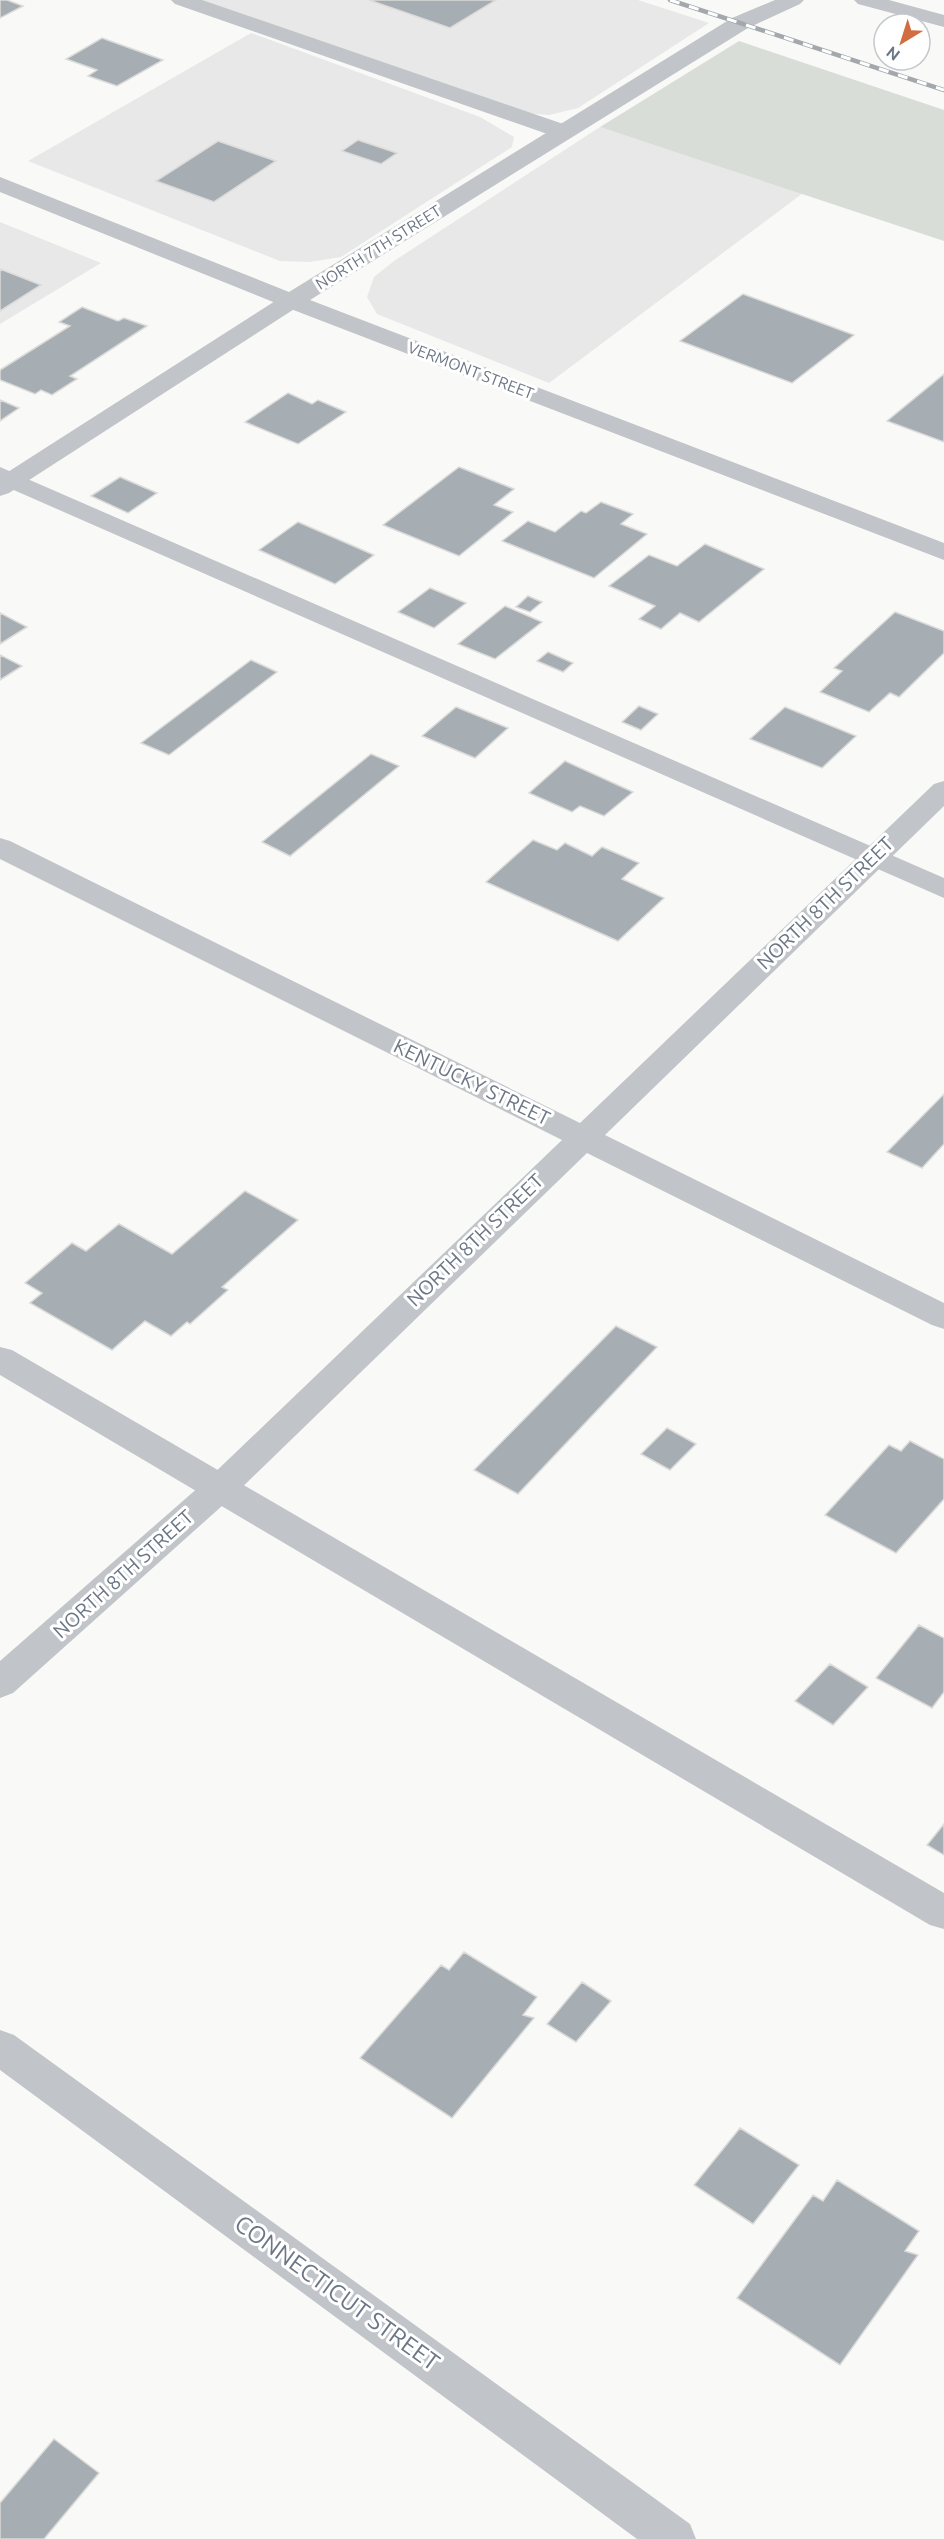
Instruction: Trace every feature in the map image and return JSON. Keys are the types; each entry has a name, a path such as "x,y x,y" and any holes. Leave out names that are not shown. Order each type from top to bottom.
{"street":[{"path":"182,0 564,132"},
{"name":"NORTH 7TH STREET","path":"4,481 740,23 793,0"},
{"path":"865,0 944,21"},
{"name":"VERMONT STREET","path":"0,184 291,301 944,552"},
{"path":"4,481 944,889"},
{"name":"NORTH 8TH STREET","path":"0,1683 220,1488 944,790"},
{"name":"KENTUCKY STREET","path":"0,847 944,1317"},
{"path":"0,1359 944,1913"},
{"name":"CONNECTICUT STREET","path":"0,2047 674,2539"}],"shaded area":[{"path":"190,0 638,0 709,23 578,108 549,115 513,112"},
{"path":"251,33 480,117 514,137 512,147 341,257 309,262 280,261 28,161"},
{"path":"739,41 944,110 944,241 600,127"},
{"path":"600,127 803,193 549,383 377,314 367,297 374,277 394,261"},
{"path":"0,222 101,263 0,324"}],"building":[{"path":"0,0 7,0 23,6 0,18"},
{"path":"369,0 496,0 450,28"},
{"path":"102,38 163,60 117,86 88,76 97,70 66,59"},
{"path":"358,140 397,153 381,164 342,151"},
{"path":"218,141 276,161 214,202 156,181"},
{"path":"0,269 41,285 0,311"},
{"path":"743,294 854,335 792,383 680,341"},
{"path":"82,307 118,321 124,318 147,326 70,376 77,379 52,395 41,390 35,394 0,380 0,370 70,326 59,322"},
{"path":"944,374 944,442 887,421"},
{"path":"288,393 312,404 318,400 346,412 298,444 245,422"},
{"path":"0,400 19,408 0,421"},
{"path":"459,467 514,489 494,505 513,512 459,556 383,525"},
{"path":"120,477 157,493 128,513 91,496"},
{"path":"601,502 633,514 621,524 647,534 594,578 502,541 528,521 555,532 581,511 586,513"},
{"path":"298,522 374,555 335,584 259,550"},
{"path":"705,544 764,569 699,622 680,613 661,629 639,619 655,606 609,586 649,555 677,566"},
{"path":"430,588 466,603 434,628 398,612"},
{"path":"528,596 542,602 530,612 516,607"},
{"path":"505,606 542,622 495,659 458,644"},
{"path":"895,612 944,631 944,653 899,697 890,693 869,712 820,692 842,671 834,668"},
{"path":"0,613 27,627 0,644"},
{"path":"548,652 573,663 563,672 537,661"},
{"path":"0,655 22,666 0,680"},
{"path":"251,660 277,672 169,755 141,743"},
{"path":"639,706 658,714 641,730 622,722"},
{"path":"456,707 508,728 475,758 422,736"},
{"path":"785,707 856,736 822,768 750,739"},
{"path":"371,754 399,766 290,856 262,842"},
{"path":"565,761 633,792 604,816 580,806 572,812 529,793"},
{"path":"533,840 557,850 565,843 592,856 602,847 639,863 622,879 664,898 618,941 486,882"},
{"path":"944,1094 944,1144 922,1168 887,1152"},
{"path":"245,1191 298,1220 222,1287 228,1290 190,1324 187,1322 171,1336 145,1321 112,1350 30,1303 42,1293 25,1283 72,1243 86,1251 119,1224 172,1254"},
{"path":"616,1326 657,1347 518,1494 474,1470"},
{"path":"667,1428 696,1444 670,1470 641,1454"},
{"path":"910,1441 944,1459 944,1499 896,1553 825,1515 889,1445 901,1451"},
{"path":"919,1625 944,1638 944,1692 932,1708 876,1678"},
{"path":"830,1664 868,1687 833,1725 795,1701"},
{"path":"944,1824 944,1855 927,1845"},
{"path":"464,1952 537,1997 523,2015 534,2018 452,2118 360,2058 441,1965 449,1970"},
{"path":"582,1982 611,2001 576,2042 547,2024"},
{"path":"740,2128 799,2165 753,2224 694,2185"},
{"path":"837,2180 919,2231 905,2251 918,2255 840,2365 737,2298 813,2195 823,2201"},
{"path":"54,2439 99,2473 44,2539 0,2539 0,2503"}],"railway":[{"path":"670,0 944,90"}]}
